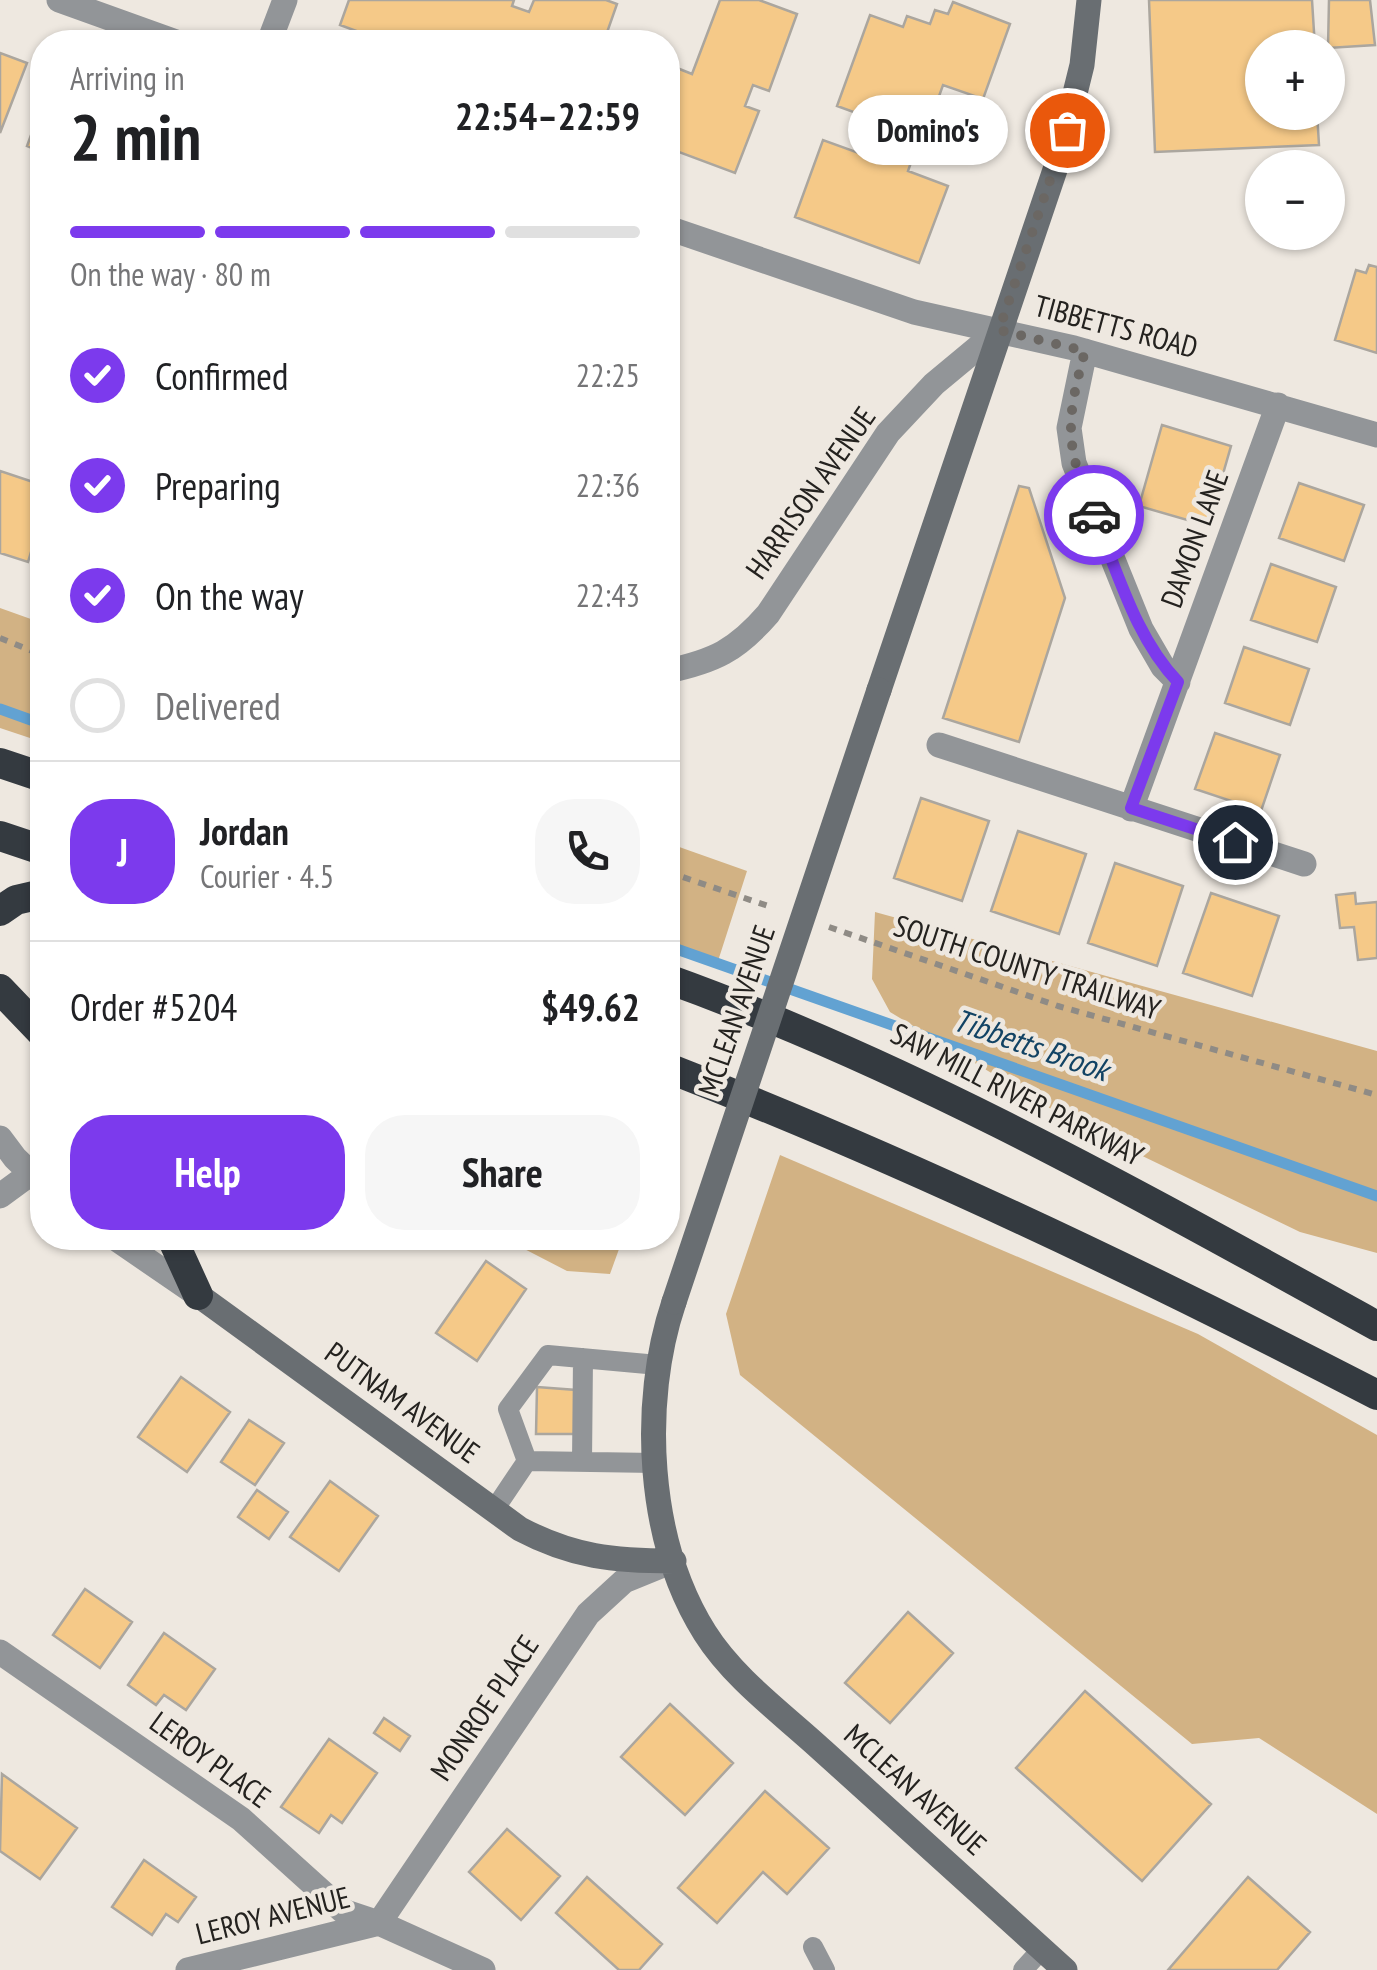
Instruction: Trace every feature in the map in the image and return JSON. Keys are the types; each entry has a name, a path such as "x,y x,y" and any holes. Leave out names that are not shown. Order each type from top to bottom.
{"highway":[{"path":"0,763 30,772"},
{"path":"0,836 30,846"},
{"path":"0,911 16,900 30,897"},
{"path":"0,981 10,999 30,1020"},
{"name":"SAW MILL RIVER PARKWAY","path":"680,984 784,1022 910,1078 1084,1166 1377,1326"},
{"path":"680,1073 998,1209 1253,1330 1377,1395"},
{"path":"177,1250 198,1295"}],"street":[{"path":"59,0 143,30"},
{"path":"274,30 285,0"},
{"name":"MCLEAN AVENUE","path":"1065,1970 741,1675 706,1634 692,1610 674,1561 654,1462 652,1430 658,1365 674,1302 1067,130 1082,65 1088,0"},
{"name":"TIBBETTS ROAD","path":"680,232 914,312 1085,351 1377,435"},
{"name":"HARRISON AVENUE","path":"680,667 726,654 749,636 768,614 888,433 934,384 999,330"},
{"path":"1085,351 1068,428 1074,463 1141,629 1163,667 1178,682"},
{"name":"DAMON LANE","path":"1131,808 1278,406"},
{"path":"939,745 1304,864"},
{"path":"0,1138 30,1172"},
{"path":"0,1196 30,1182"},
{"name":"PUTNAM AVENUE","path":"133,1250 529,1534 576,1553 614,1560 674,1561"},
{"name":"MONROE PLACE","path":"379,1923 588,1614 624,1580 674,1561"},
{"name":"LEROY PLACE","path":"0,1652 241,1819 343,1911 379,1923"},
{"name":"LEROY AVENUE","path":"188,1970 379,1923 483,1970"}],"lane":[{"path":"526,1461 508,1410 548,1355 658,1365"},
{"path":"582,1462 584,1358"},
{"path":"494,1510 526,1461"},
{"path":"526,1461 654,1462"},
{"path":"813,1947 825,1970"},
{"path":"1024,1970 1042,1949"}],"path":[{"path":"0,638 30,650"},
{"path":"680,876 779,910"},
{"name":"SOUTH COUNTY TRAILWAY","path":"816,923 1058,1006 1377,1095"}],"shaded area":[{"path":"0,608 30,619 30,738 0,728"},
{"path":"680,847 747,871 718,961 680,949"},
{"path":"875,912 1377,1051 1377,1253 1300,1232 1076,1124 890,1012 872,979"},
{"path":"780,1155 1198,1334 1377,1435 1377,1814 1259,1738 1192,1744 740,1375 726,1314"},
{"path":"526,1250 619,1250 610,1274 567,1271"}],"building":[{"path":"349,0 514,0 512,6 529,12 534,0 606,0 617,4 608,30 354,30 340,25"},
{"path":"720,0 759,0 797,14 769,91 753,85 745,106 759,111 735,173 680,152 680,69 692,74"},
{"path":"1149,0 1312,0 1314,30 1245,30 1245,130 1318,130 1319,145 1155,152"},
{"path":"1329,0 1370,0 1375,45 1345,47 1345,30 1328,30"},
{"path":"953,2 1010,24 983,99 943,85 938,99 953,105 933,158 915,151 908,171 948,186 919,263 795,217 823,140 864,155 871,136 886,141 892,126 837,106 870,15 903,27 907,16 930,24 935,10 948,14"},
{"path":"0,53 27,63 0,133"},
{"path":"1369,265 1377,267 1377,353 1335,340 1356,270 1366,273"},
{"path":"1162,425 1231,446 1208,526 1139,506"},
{"path":"0,471 30,481 30,555 28,562 0,553"},
{"path":"1299,483 1364,505 1344,561 1279,538"},
{"path":"1019,486 1029,488 1065,598 1019,742 943,718"},
{"path":"1271,564 1336,587 1317,642 1251,620"},
{"path":"1244,647 1309,669 1290,725 1225,703"},
{"path":"1215,733 1280,755 1261,811 1195,789"},
{"path":"921,798 989,821 962,901 894,878"},
{"path":"1018,831 1086,854 1059,934 991,911"},
{"path":"1115,863 1183,886 1157,966 1088,943"},
{"path":"1211,893 1279,916 1252,996 1183,973"},
{"path":"1355,893 1356,904 1377,902 1377,958 1358,960 1354,927 1340,928 1336,895"},
{"path":"486,1261 526,1289 477,1361 436,1333"},
{"path":"181,1377 230,1412 187,1472 138,1437"},
{"path":"537,1387 576,1390 575,1434 536,1434"},
{"path":"249,1420 284,1443 255,1485 221,1462"},
{"path":"330,1481 378,1516 339,1571 290,1537"},
{"path":"257,1490 288,1512 269,1539 238,1517"},
{"path":"85,1589 132,1622 100,1668 53,1635"},
{"path":"908,1612 953,1653 890,1723 845,1683"},
{"path":"164,1633 215,1669 186,1710 164,1695 156,1705 128,1685"},
{"path":"1085,1691 1211,1804 1142,1881 1016,1768"},
{"path":"670,1704 733,1763 685,1815 621,1757"},
{"path":"384,1718 410,1736 400,1751 374,1733"},
{"path":"329,1739 377,1773 342,1823 331,1815 319,1833 281,1807"},
{"path":"2,1774 77,1828 40,1879 0,1851"},
{"path":"765,1791 829,1848 787,1894 763,1872 717,1923 678,1888"},
{"path":"507,1829 560,1876 521,1920 469,1872"},
{"path":"144,1860 196,1897 178,1922 166,1914 152,1935 112,1907"},
{"path":"587,1877 662,1944 639,1970 619,1970 556,1913"},
{"path":"1248,1877 1310,1932 1277,1970 1168,1970"}],"waterway":[{"name":"Tibbetts Brook","path":"0,709 30,720"},
{"name":"Tibbetts Brook","path":"680,950 1377,1196"}],"way so far":[{"path":"1067,130 999,330 1085,351 1068,428 1074,463 1094,515"}],"place":[{"name":"Domino's","path":"1067,130"}],"route":[{"path":"1094,515 1151,649 1178,682 1131,808 1235,842"}]}
